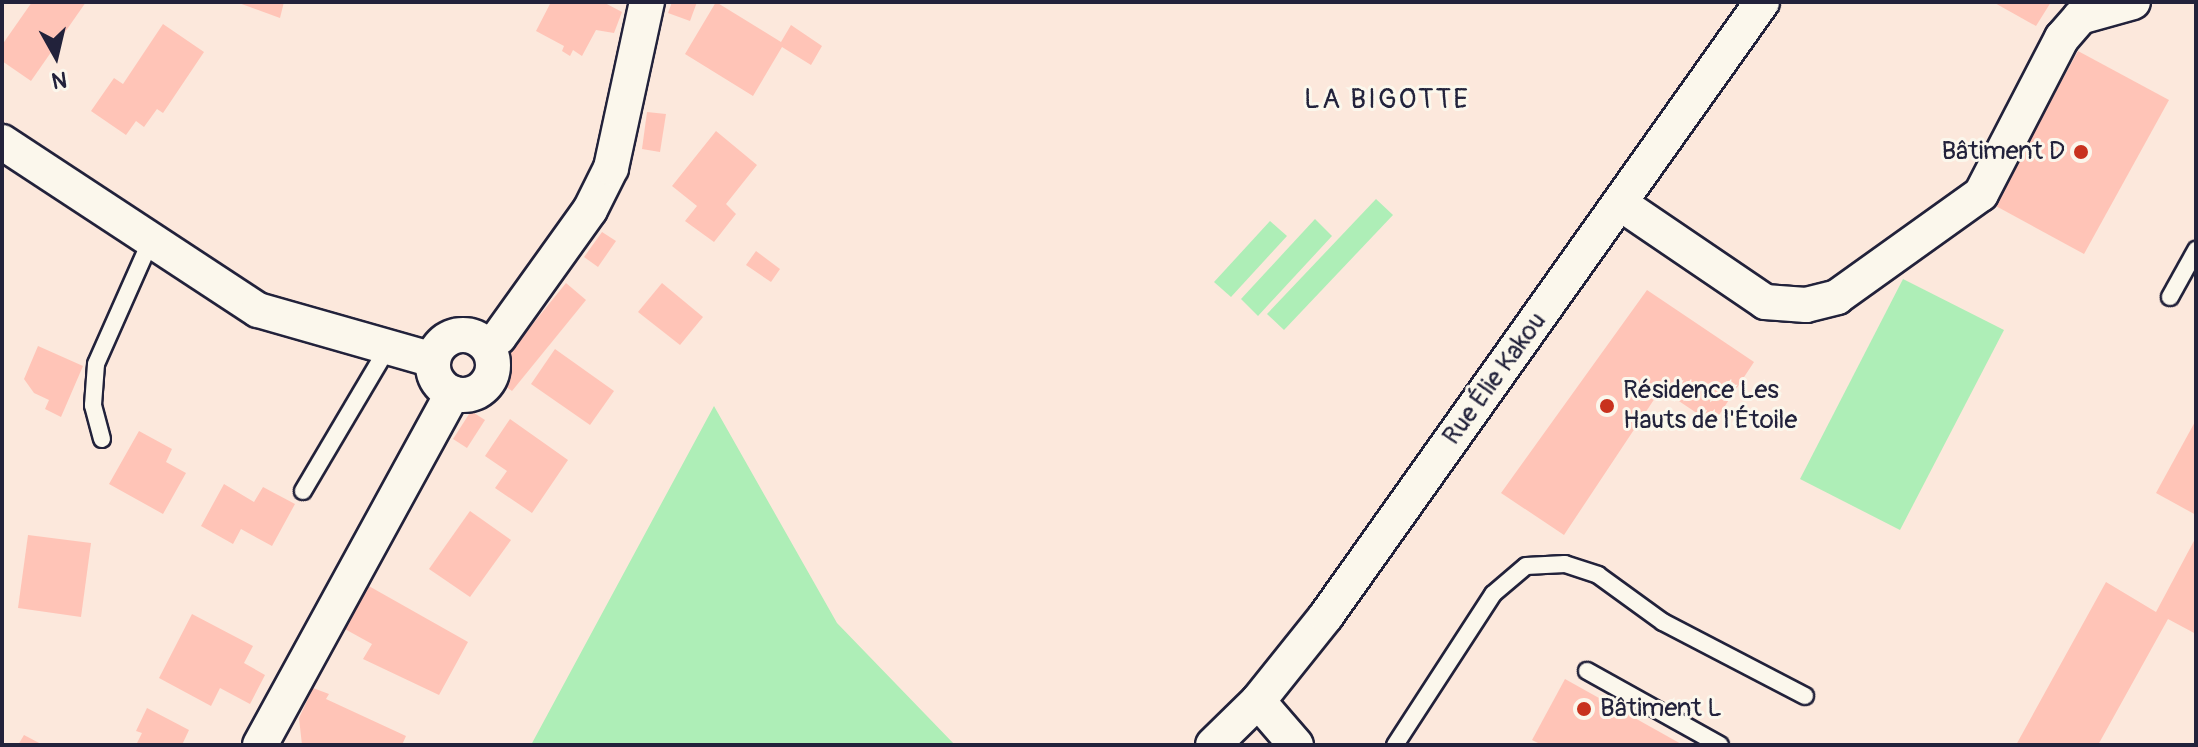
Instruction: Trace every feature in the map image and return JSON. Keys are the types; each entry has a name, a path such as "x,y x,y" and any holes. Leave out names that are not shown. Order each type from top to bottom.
{"street":[{"path":"487,346 550,266 611,168 647,2"},
{"name":"Rue Élie Kakou","path":"1213,745 1258,701 1326,616 1762,2"},
{"path":"1621,204 1765,302 1806,305 1837,297 1981,194 2062,38 2080,17 2133,2"},
{"path":"2,142 258,310 433,360"},
{"path":"455,335 487,346 493,365 489,381 472,394 453,393 435,378 433,360 440,345 455,335"},
{"path":"260,745 453,393"},
{"path":"1258,701 1296,745"}],"lane":[{"path":"102,439 93,405 96,364 151,240"},
{"path":"2170,297 2196,250"},
{"path":"303,491 388,347"},
{"path":"1395,745 1493,594 1526,566 1565,564 1598,575 1663,622 1805,696"},
{"path":"1587,671 1720,745"}],"green space":[{"path":"1376,199 1393,215 1284,330 1267,314"},
{"path":"1315,219 1332,236 1258,316 1241,299"},
{"path":"1270,221 1287,236 1231,297 1214,282"},
{"path":"1903,279 2004,330 1900,530 1800,479"},
{"path":"714,406 837,623 955,745 531,745"}],"building":[{"path":"32,2 86,2 31,81 2,61 2,45"},
{"path":"236,2 284,2 280,18"},
{"path":"551,2 603,2 622,12 614,33 596,30 582,56 573,50 570,56 562,51 564,46 536,31"},
{"path":"672,2 697,2 690,21 668,13"},
{"path":"716,2 781,42 791,25 822,46 811,65 782,47 753,96 685,54"},
{"path":"1993,2 2051,2 2036,26"},
{"path":"163,24 204,52 163,113 157,109 144,127 136,121 126,135 91,111 114,78 123,84"},
{"name":"Bâtiment D","path":"2078,51 2169,100 2084,254 1994,205"},
{"path":"647,112 666,114 660,152 642,149"},
{"path":"716,131 757,165 726,204 736,214 714,242 685,221 697,206 672,186"},
{"path":"602,232 616,241 598,267 584,257"},
{"path":"756,251 780,269 771,282 746,265"},
{"path":"566,283 586,300 512,391 499,382 506,357"},
{"path":"662,283 703,317 680,345 638,312"},
{"name":"Résidence Les Hauts de l'Étoile","path":"1647,290 1754,362 1713,424 1661,389 1564,535 1501,493"},
{"path":"38,346 83,366 61,417 45,409 49,400 34,393 24,379"},
{"path":"555,349 614,391 590,425 531,384"},
{"path":"471,411 485,420 467,448 453,439"},
{"path":"510,419 568,460 532,513 495,488 507,471 485,456"},
{"path":"2196,420 2196,515 2156,493"},
{"path":"139,431 172,449 166,462 186,473 163,514 109,484"},
{"path":"224,484 254,502 263,487 295,504 272,546 241,529 233,544 201,526"},
{"path":"470,511 511,540 470,597 429,569"},
{"path":"28,535 91,543 81,617 18,608"},
{"path":"2196,537 2196,634 2168,619 2098,745 2016,745 2106,582 2156,612"},
{"path":"367,585 468,642 439,695 363,659 372,644 343,628"},
{"path":"192,614 253,646 244,663 265,675 250,704 220,688 211,706 159,678"},
{"name":"Bâtiment L","path":"1565,679 1683,745 1542,745 1532,740"},
{"path":"313,688 329,694 326,699 406,736 402,745 302,745 299,718"},
{"path":"147,708 189,730 182,745 136,745 142,733 136,731"},
{"path":"24,735 43,745 18,745"}],"place":[{"name":"Bâtiment D","path":"2081,152"},
{"name":"Résidence Les Hauts de l'Étoile","path":"1607,406"},
{"name":"Bâtiment L","path":"1584,709"}],"district":[{"name":"LA BIGOTTE","path":"1387,100"}]}
